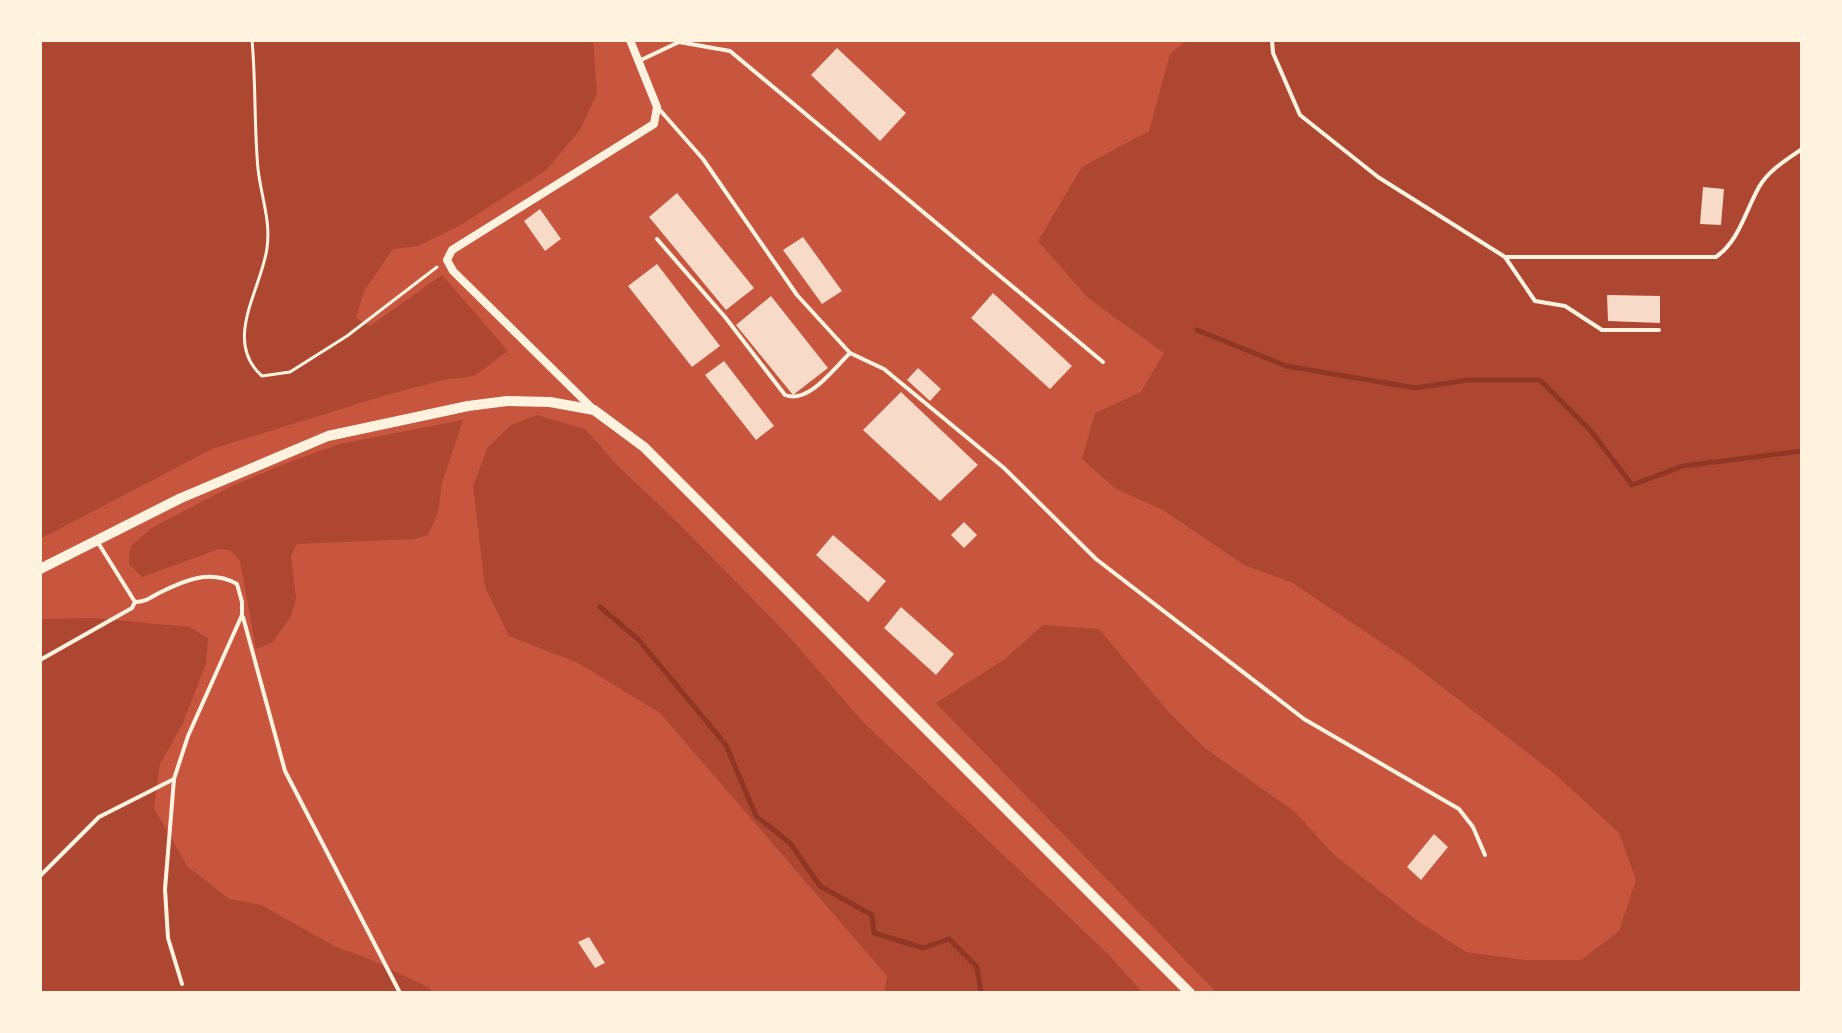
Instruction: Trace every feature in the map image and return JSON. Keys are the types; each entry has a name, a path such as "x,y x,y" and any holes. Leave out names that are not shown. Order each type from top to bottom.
{"street":[{"path":"630,40 657,107 654,124 452,250 447,260 453,271 594,410 644,447 1190,993"},
{"path":"40,569 181,498 328,436 507,401 550,402 594,410"}],"lane":[{"path":"1272,40 1273,53 1300,115 1378,177 1505,257 1535,301 1565,306 1602,330 1659,330"},
{"path":"638,61 679,42 730,51 1103,362"},
{"path":"657,107 703,159 797,295 850,353 884,369 1004,468 1096,559 1304,719 1459,809 1473,827 1485,855"},
{"path":"1505,257 1716,257 1730,247 1760,185 1771,172 1802,149"},
{"path":"657,239 725,317 785,395 795,399 805,395 850,353"},
{"path":"97,541 135,602"},
{"path":"135,602 143,602 203,576 222,576 237,584 242,615 285,771 400,993"},
{"path":"40,660 132,608 135,602"},
{"path":"182,984 168,938 165,889 174,779 188,736 242,615"},
{"path":"40,876 99,817 174,779"}],"path":[{"path":"252,40 258,171 269,226 267,251 248,305 245,332 250,360 256,370 262,376 290,372 347,336 447,260"}],"shaded area":[{"path":"40,40 593,40 597,93 580,130 546,170 461,225 418,246 393,249 364,291 356,318 370,326 442,275 508,351 474,376 443,380 383,396 212,449 40,539"},
{"path":"1187,40 1802,40 1802,993 1217,993 936,703 1005,659 1043,625 1099,629 1167,710 1205,748 1295,812 1333,854 1419,922 1466,952 1525,960 1581,960 1619,931 1636,880 1619,833 1555,774 1406,659 1291,582 1244,565 1163,510 1116,489 1082,459 1095,413 1141,392 1164,353 1088,298 1038,241 1082,167 1149,131 1170,54"},
{"path":"537,415 585,429 618,466 786,633 862,721 1108,954 1143,993 884,993 887,976 660,713 578,663 509,636 485,587 473,486 488,447 511,425"},
{"path":"463,420 442,483 438,513 428,535 415,539 297,544 291,556 296,598 291,616 272,643 256,649 240,561 230,550 219,549 142,577 129,564 130,547 150,529 234,485 340,444"},
{"path":"94,618 190,627 208,638 206,664 182,725 160,764 154,808 187,866 229,899 261,905 336,947 367,958 428,987 434,993 40,993 40,619"}],"building":[{"path":"837,48 906,113 880,141 811,75"},
{"path":"1703,187 1724,189 1721,225 1700,224"},
{"path":"677,193 754,288 726,310 649,217"},
{"path":"540,209 561,239 545,251 524,221"},
{"path":"803,237 842,291 822,304 783,250"},
{"path":"657,264 720,346 692,367 628,286"},
{"path":"993,293 1072,366 1050,389 971,318"},
{"path":"1607,295 1660,296 1660,323 1608,321"},
{"path":"771,296 828,368 793,395 736,325"},
{"path":"724,361 774,426 756,440 705,375"},
{"path":"918,368 941,389 930,401 907,380"},
{"path":"901,392 978,465 940,501 863,430"},
{"path":"964,522 977,535 964,548 951,535"},
{"path":"833,535 886,581 868,602 816,555"},
{"path":"901,607 954,654 936,675 884,628"},
{"path":"1434,834 1448,847 1421,880 1407,867"},
{"path":"589,937 605,963 595,968 578,942"}],"waterway":[{"path":"1197,330 1286,366 1416,388 1467,380 1540,380 1591,431 1632,485 1683,466 1802,451"},
{"path":"600,607 638,639 726,745 756,816 790,843 820,886 872,915 874,933 923,948 949,939 977,967 981,993"}]}
